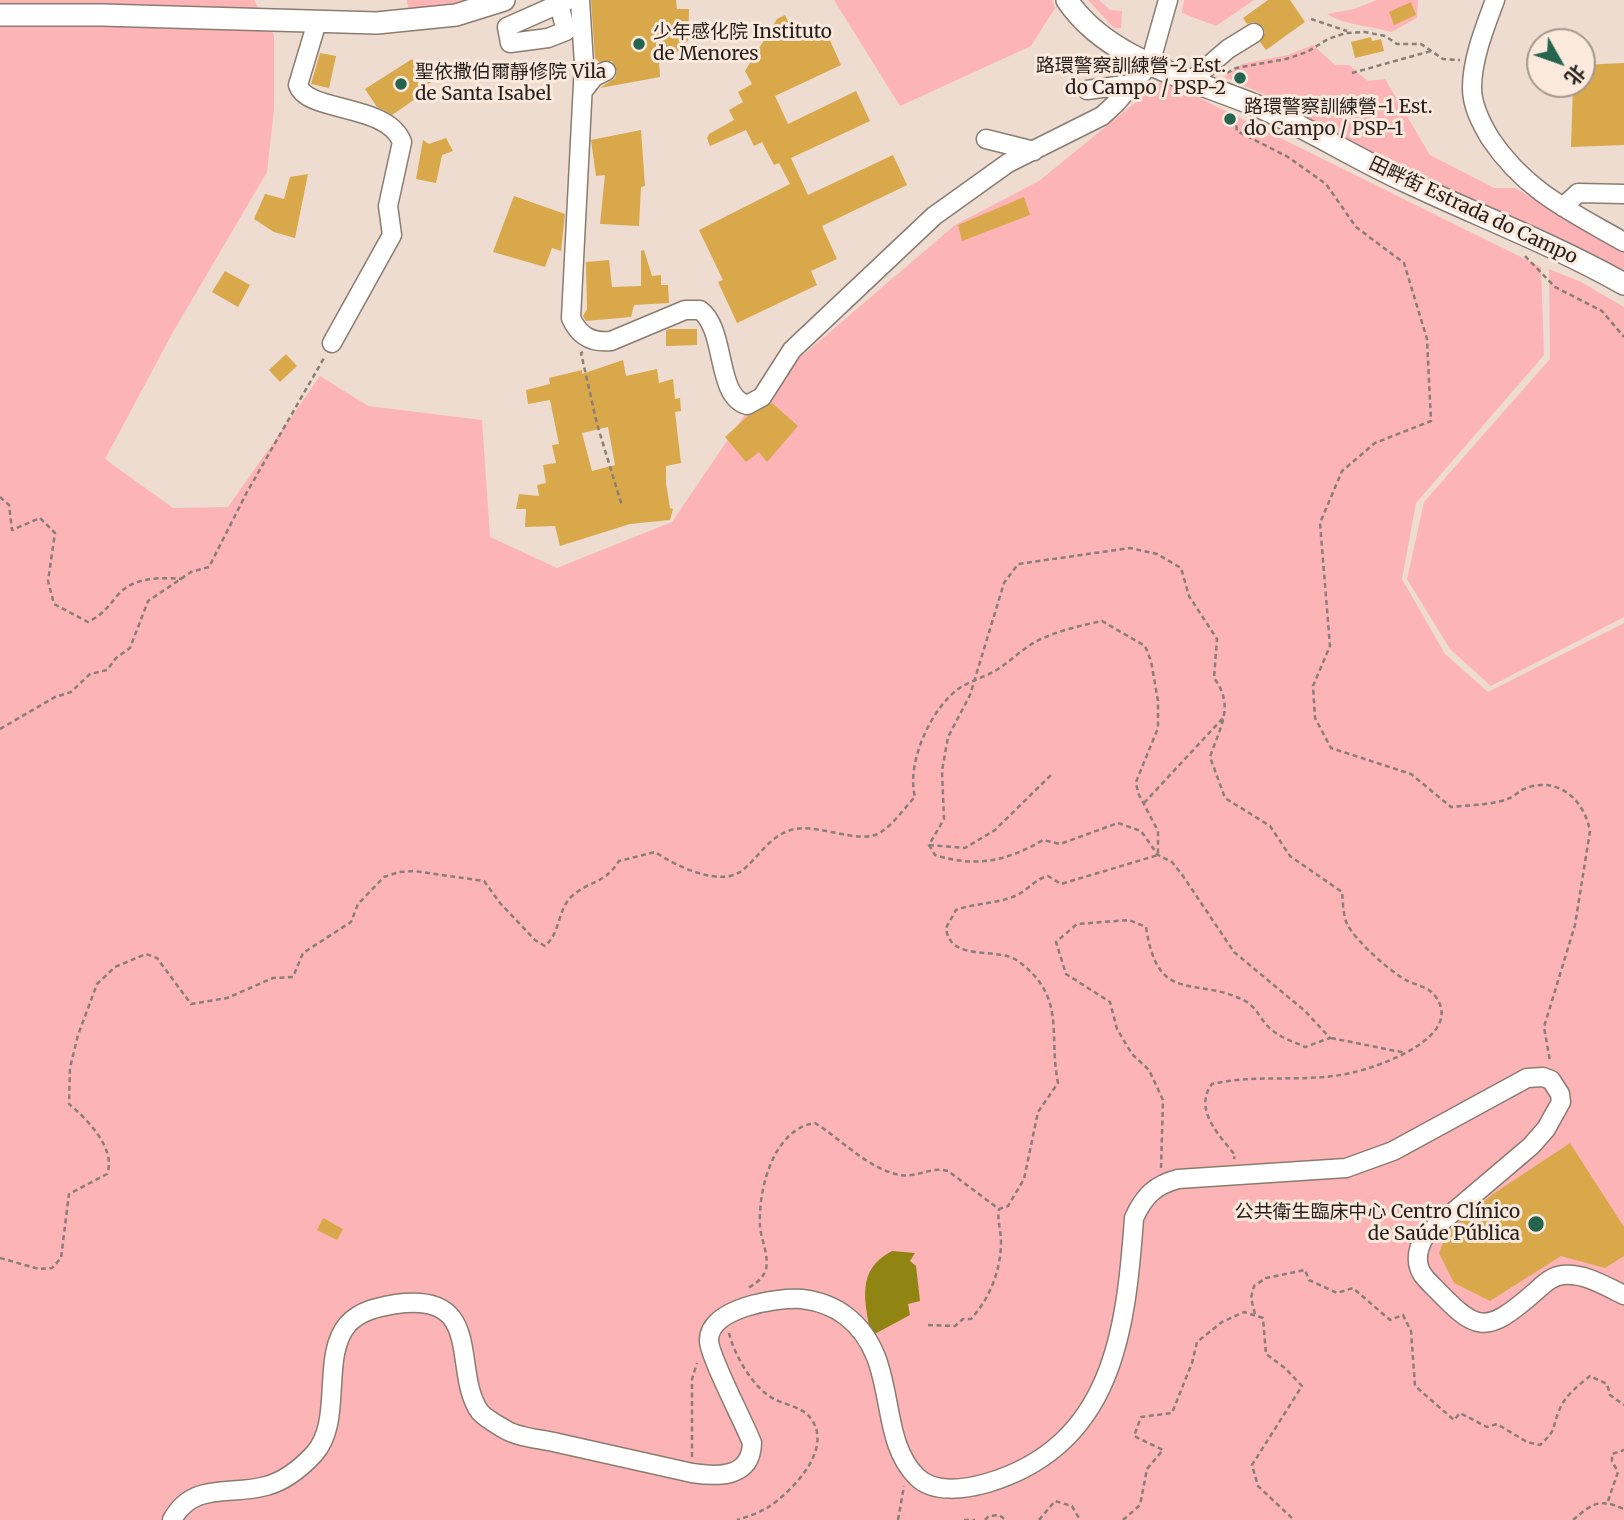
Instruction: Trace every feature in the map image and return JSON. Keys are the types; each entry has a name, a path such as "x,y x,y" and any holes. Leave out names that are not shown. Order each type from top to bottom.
{"main road":[{"path":"0,15 102,15 317,22 429,20 503,0"},
{"name":"田畔街 Estrada do Campo","path":"1067,0 1082,21 1098,35 1150,64 1233,96 1624,284"}],"street":[{"path":"580,0 584,60 571,307 575,328 591,340 611,341 685,310 700,310 711,323 733,396 747,405 762,397 792,351 921,227 981,181 1102,116 1150,64 1168,0"},
{"path":"1495,0 1476,61 1472,91 1484,128 1521,178 1563,207 1624,242"},
{"path":"317,22 298,85 300,91 309,100 344,105 374,119 393,129 402,142 388,206 392,235 332,343"},
{"path":"1197,82 1228,48 1254,33"},
{"path":"1087,90 1132,84"},
{"path":"986,139 1034,151"},
{"path":"1563,207 1578,193 1624,194"},
{"path":"172,1520 187,1501 201,1492 264,1487 280,1481 306,1462 322,1441 335,1370 336,1346 341,1332 363,1312 410,1302 427,1303 442,1310 454,1321 461,1336 471,1395 481,1413 509,1432 692,1473 722,1476 734,1474 751,1452 746,1428 709,1344 714,1325 729,1312 783,1300 802,1299 824,1303 847,1317 863,1332 876,1354 899,1447 908,1466 925,1483 941,1488 980,1485 1012,1476 1042,1459 1080,1424 1104,1384 1119,1341 1135,1218 1149,1192 1161,1183 1178,1179 1346,1168 1393,1151 1527,1078 1543,1077 1557,1086 1560,1094 1559,1111 1531,1146 1424,1236 1417,1256 1419,1268 1424,1277 1462,1314 1481,1323 1502,1320 1548,1280 1561,1275 1593,1280 1624,1295"}],"path":[{"path":"1311,19 1352,33 1385,36 1397,44 1421,44 1443,59 1476,61"},
{"path":"1197,82 1236,68 1307,52 1328,39 1352,33"},
{"path":"1352,74 1432,51"},
{"path":"1233,96 1237,131 1288,158 1326,184 1356,227 1404,263 1427,339 1431,421 1375,443 1342,471 1321,523 1330,646 1313,686 1315,718 1331,748 1411,774 1451,807 1510,799 1522,790 1537,785 1553,786 1567,792 1579,802 1587,815 1590,831 1575,925 1544,1027 1557,1086"},
{"path":"0,729 55,697 71,692 90,674 107,670 130,648 148,601 191,572 209,568 247,492 332,343"},
{"path":"581,353 597,424 622,506"},
{"path":"0,496 9,505 12,530 40,518 55,533 48,581 54,604 88,622 107,612 119,593 138,581 181,579"},
{"path":"929,845 944,819 942,771 948,737 970,695 1004,583 1018,564 1130,548 1157,554 1181,568 1189,596 1217,639 1214,678 1226,693 1225,715 1209,757 1225,798 1270,826 1290,856 1342,892 1345,921 1354,936 1407,981 1421,985 1437,998 1441,1016 1433,1033 1395,1061 1332,1078 1247,1078 1212,1084 1207,1091 1205,1111 1225,1143"},
{"path":"0,1258 39,1269 52,1268 61,1258 69,1194 107,1174 110,1166 97,1136 85,1117 69,1104 69,1097 70,1068 78,1035 96,984 114,967 146,954 158,958 191,1004 227,998 274,978 293,977 303,953 351,922 358,904 372,887 384,877 399,872 484,881 500,903 545,946 554,939 565,906 572,896 610,876 619,861 655,852 673,864 725,878 743,871 764,847 787,831 805,826 866,838 881,833 915,797 911,781 913,767 925,733 959,688 997,670 1033,643 1102,621 1144,646 1151,662 1158,728 1136,782 1143,804 1158,831 1158,855"},
{"path":"1143,804 1225,715"},
{"path":"929,845 965,848 995,830 1051,775"},
{"path":"929,845 936,855 958,862 986,863 1021,852 1043,840 1060,844 1118,823 1141,831 1158,855 1172,862 1234,952 1305,1011 1330,1038"},
{"path":"999,1209 1008,1206 1024,1179 1038,1112 1058,1083 1052,1055 1056,1021 1046,991 1017,959 955,945 947,934 947,921 956,910 992,904 1018,894 1040,878 1048,876 1061,884 1158,855"},
{"path":"1161,1183 1163,1100 1149,1070 1132,1054 1117,1029 1110,1002 1066,974 1056,942 1077,924 1129,920 1146,927 1149,949 1159,970 1180,987 1208,990 1249,1003 1272,1030 1306,1047 1330,1038 1406,1053"},
{"path":"737,1520 765,1509 798,1479 810,1463 818,1432 807,1414 765,1394 732,1344 729,1312 740,1294 764,1275 766,1255 760,1227 761,1199 768,1171 780,1148 797,1129 815,1123 862,1156 893,1173 915,1176 939,1168 948,1171 999,1209"},
{"path":"928,1325 955,1326 963,1319 971,1319 979,1310 995,1278 999,1259 999,1209"},
{"path":"1255,1315 1251,1298 1254,1286 1266,1278 1305,1270 1309,1280 1337,1293 1353,1288 1366,1296 1390,1320 1403,1315 1411,1331 1415,1386 1454,1420 1460,1413 1488,1427 1497,1424 1527,1442 1540,1445 1555,1431 1559,1410 1572,1392 1590,1376 1607,1384 1610,1395 1624,1405"},
{"path":"1123,1520 1140,1505 1147,1469 1163,1450 1134,1436 1141,1417 1172,1413 1197,1342 1222,1322 1244,1312 1263,1318 1266,1354 1285,1367 1302,1386 1252,1465 1258,1486 1294,1520"},
{"path":"692,1473 692,1379 699,1361 707,1365 709,1344"},
{"path":"1608,1501 1618,1472 1612,1461 1612,1454 1624,1450"},
{"path":"898,1520 908,1466"},
{"path":"1039,1520 1055,1501 1072,1506 1080,1520"},
{"path":"1573,1520 1595,1503 1608,1501 1624,1508"},
{"path":"985,1520 989,1516 999,1515 1006,1520"},
{"path":"964,1520 975,1520"}],"shaded area":[{"path":"0,0 254,0 274,35 274,109 267,172 173,332 105,459 173,508 228,507 320,376 368,406 482,420 490,537 557,568 672,522 761,391 955,225 1039,181 1163,80 1541,267 1544,355 1416,503 1402,579 1445,654 1488,692 1624,623 1624,1520 0,1520"},
{"path":"407,0 484,0 409,14"},
{"path":"834,0 1052,0 1055,8 1031,46 900,106"},
{"path":"1088,0 1099,0 1110,10 1122,11 1121,28 1114,28"},
{"path":"1184,0 1254,0 1216,26 1182,13"},
{"path":"1377,0 1418,0 1417,18 1391,32 1350,23 1327,14 1354,9"},
{"path":"1313,45 1335,65 1349,65 1368,81 1385,79 1430,155 1494,188 1515,188 1624,251 1624,270 1495,217 1332,135 1270,97 1224,77 1242,64 1288,55"},
{"path":"1549,269 1581,282 1624,307 1624,617 1491,686 1450,649 1407,579 1424,502 1550,359"},
{"path":"892,1251 915,1253 910,1261 916,1266 920,1301 908,1304 910,1315 871,1336 865,1288 872,1268"}],"building":[{"name":"少年感化院 Instituto de Menores","path":"591,0 676,0 677,9 689,9 688,40 674,56 659,62 660,77 600,88 615,78 617,71 612,61 599,62 595,58"},
{"path":"1268,0 1290,0 1305,22 1266,50 1260,42 1265,33 1263,27 1254,22 1247,24 1243,18"},
{"path":"1411,2 1416,15 1394,25 1389,12"},
{"path":"785,15 797,40 824,27 841,65 775,96 788,124 856,91 870,121 791,158 808,195 893,155 907,185 822,226 837,259 811,271 817,285 737,323 718,282 723,280 699,230 790,184 779,163 774,165 762,142 754,146 746,130 710,146 707,138 709,134 734,120 729,110 743,102 738,92 752,84 745,71 777,19"},
{"path":"1371,37 1372,41 1381,39 1384,51 1355,58 1351,42"},
{"path":"320,53 336,56 329,88 311,84"},
{"name":"聖依撒伯爾靜修院 Vila de Santa Isabel","path":"412,59 420,71 429,65 437,78 418,91 421,95 392,115 377,107 365,89"},
{"path":"1624,63 1624,145 1571,147 1573,98 1596,98 1596,64"},
{"path":"641,130 645,186 641,187 639,226 600,224 605,175 596,176 591,140"},
{"path":"446,138 453,151 442,155 436,183 416,179 423,140 429,144"},
{"path":"308,174 295,238 274,232 254,219 265,194 284,199 290,177"},
{"path":"514,196 565,214 561,251 552,248 545,267 493,252"},
{"path":"1024,197 1030,215 962,241 958,225"},
{"path":"644,250 652,276 661,275 661,285 668,285 669,303 634,305 631,317 586,321 583,316 587,309 586,262 609,260 612,287 641,286 641,251"},
{"path":"225,271 250,285 238,307 212,292"},
{"path":"697,329 697,345 666,346 666,330"},
{"path":"286,354 297,366 280,382 269,370"},
{"path":"623,360 626,376 657,369 659,383 673,379 675,399 680,398 681,411 675,412 681,463 666,466 670,508 673,509 670,520 630,524 560,546 555,526 525,527 526,509 516,509 519,494 539,496 537,485 546,483 543,465 556,463 552,445 559,444 550,400 528,404 526,390 550,384 549,378 582,370 582,374","holes":["608,427 615,465 592,471 582,433"]},
{"path":"772,403 798,426 767,462 759,452 746,462 725,437 748,416"},
{"name":"公共衛生臨床中心 Centro Clínico de Saúde Pública","path":"1570,1143 1624,1227 1624,1256 1605,1268 1561,1256 1490,1301 1454,1283 1439,1253 1447,1232 1493,1194"},
{"path":"323,1218 343,1229 337,1240 317,1230"}],"place":[{"name":"少年感化院 Instituto de Menores","path":"639,44"},
{"name":"路環警察訓練營-2 Est. do Campo / PSP-2","path":"1240,78"},
{"name":"聖依撒伯爾靜修院 Vila de Santa Isabel","path":"401,84"},
{"name":"路環警察訓練營-1 Est. do Campo / PSP-1","path":"1230,119"},
{"name":"公共衛生臨床中心 Centro Clínico de Saúde Pública","path":"1536,1224"}]}
